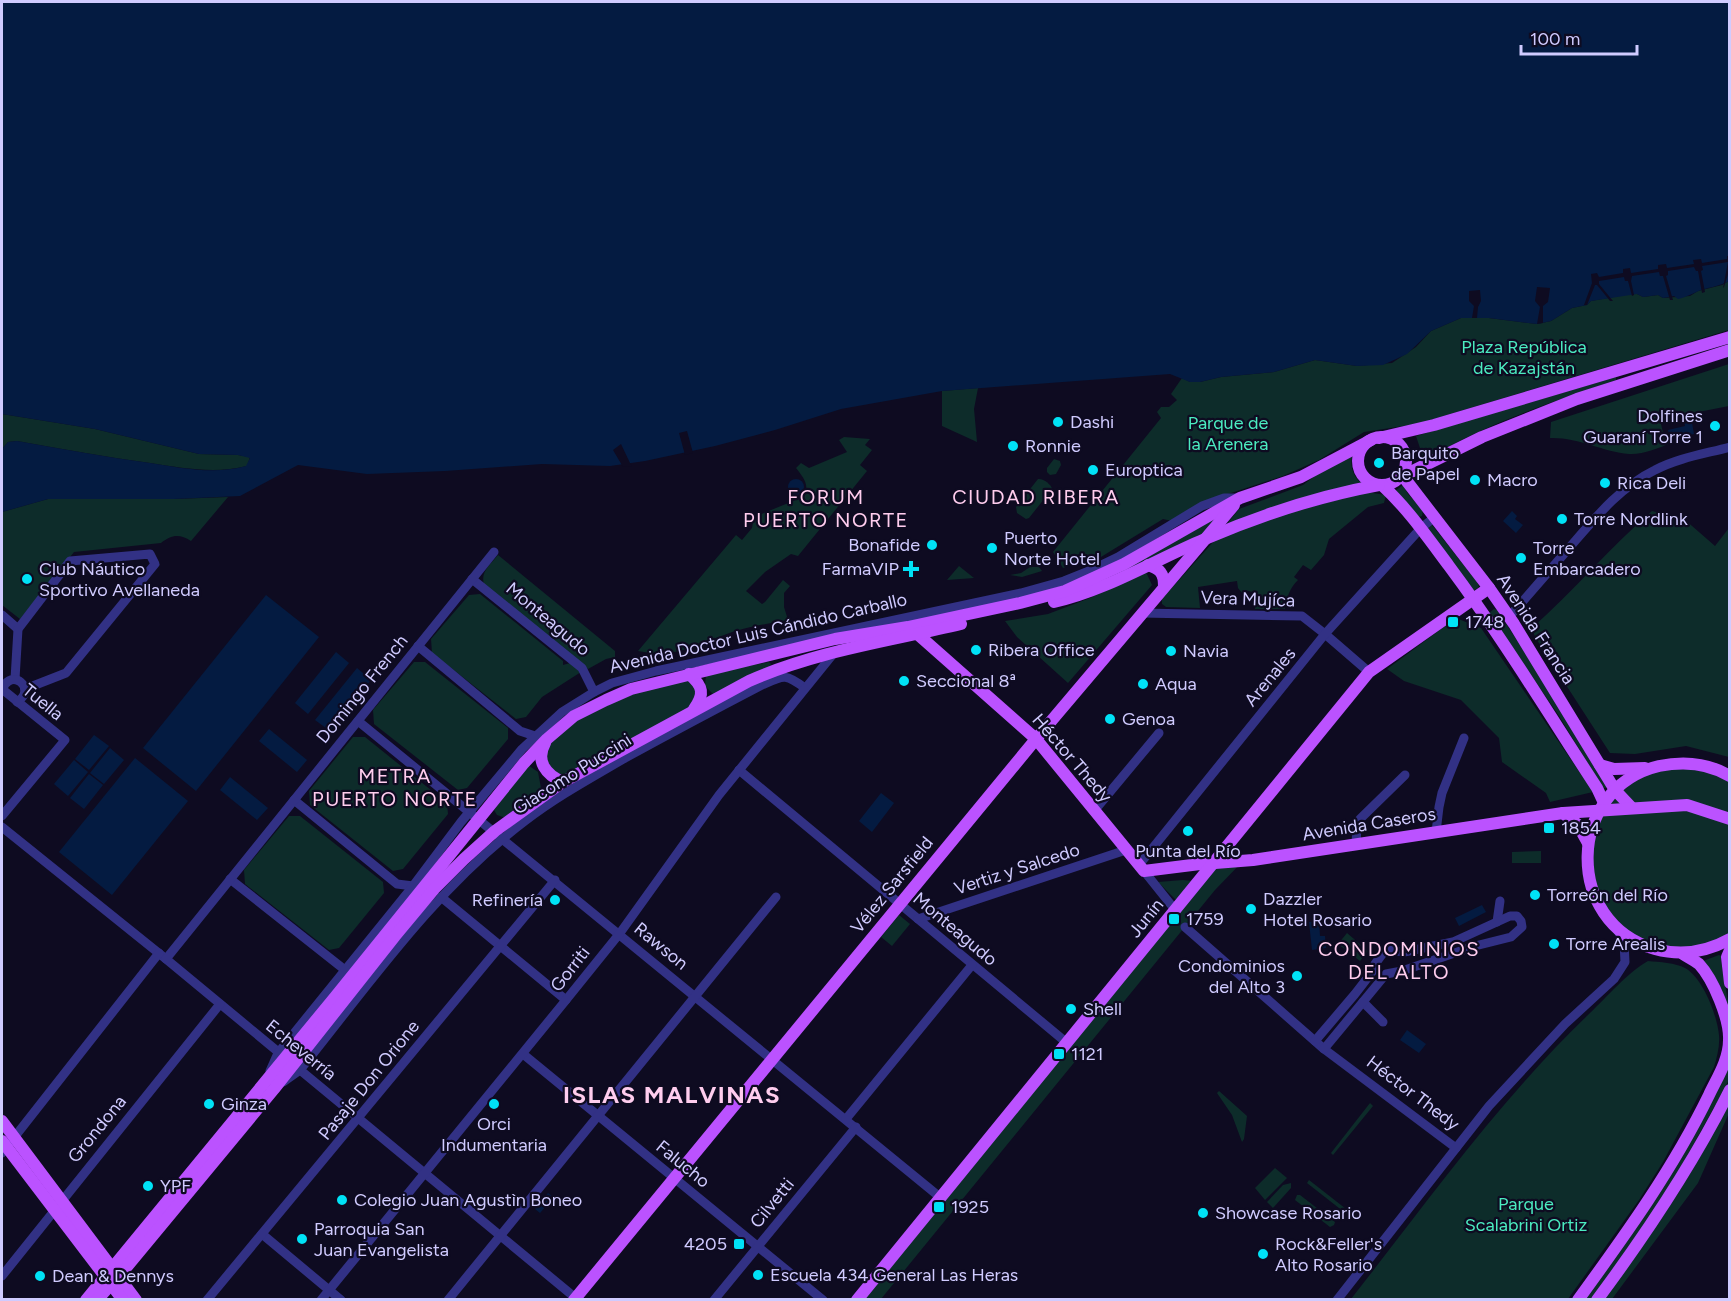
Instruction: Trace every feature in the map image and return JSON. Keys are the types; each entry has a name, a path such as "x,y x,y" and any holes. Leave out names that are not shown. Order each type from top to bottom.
{"main road":[{"name":"Avenida Doctor Luis Cándido Carballo","path":"86,1299 111,1276 435,888 564,782 694,709 774,670 908,627 1065,591 1124,564 1240,498 1300,477 1375,439 1434,425 1730,337"},
{"path":"1402,474 1406,464 1406,455 1396,441 1388,438 1375,439 1360,453 1358,461 1364,477 1380,485 1389,484 1402,474 1577,399 1730,350"},
{"name":"Avenida Francia","path":"1402,474 1489,588 1615,790 1632,808"},
{"name":"Avenida Doctor Luis Cándido Carballo","path":"289,1061 335,997 428,881 475,815 524,764 541,737 583,711 661,675 689,674 835,639 1068,599 1098,588 1204,539 1308,501 1380,485"},
{"name":"Avenida Francia","path":"1380,485 1395,498 1420,528 1474,599 1597,788 1602,807"},
{"name":"Vélez Sarsfield","path":"576,1299 1035,738 1240,498"},
{"path":"1148,565 1161,572 1164,586"},
{"name":"Junín","path":"857,1299 1369,672 1489,588"},
{"path":"1487,619 1486,609 1489,604 1494,603 1506,613"},
{"name":"Héctor Thedy","path":"908,627 1035,738 1141,868"},
{"path":"689,674 697,681 701,690 700,701 694,709"},
{"path":"583,711 590,694"},
{"path":"541,737 541,760 545,770 553,778 564,782"},
{"path":"1578,1299 1671,1167 1725,1061 1730,1040 1718,998 1701,966 1683,954 1645,946 1627,936 1614,925 1599,906 1591,886 1587,864 1588,843 1602,807 1615,790 1640,772 1670,764 1688,763 1706,766 1730,776"},
{"path":"1600,765 1625,770 1653,768"},
{"name":"Avenida Caseros","path":"1141,868 1253,860 1602,807 1687,805 1730,819"},
{"path":"1563,813 1578,825 1588,843"},
{"path":"413,886 428,881"},
{"path":"395,936 410,934"},
{"path":"1683,954 1719,945 1730,939"},
{"path":"1730,950 1727,957 1730,983"},
{"path":"319,1002 335,997"},
{"path":"1598,1299 1685,1172 1730,1090"},
{"path":"2,1121 6,1145 111,1276 136,1299"},
{"name":"Avenida Doctor Luis Cándido Carballo","path":"97,1299 111,1276"},
{"path":"111,1276 123,1299"}],"street":[{"path":"1506,613 1599,514 1633,483 1675,460 1730,447"},
{"name":"Arenales","path":"1141,868 1325,634 1420,528 1435,517"},
{"name":"Domingo French","path":"6,1145 230,879 494,552"},
{"path":"15,679 18,629 70,561 150,554 154,564 66,674 25,689"},
{"name":"Monteagudo","path":"472,579 582,668 590,694"},
{"name":"Vera Mujíca","path":"1141,613 1302,616 1369,672"},
{"path":"2,615 18,629"},
{"name":"Avenida Doctor Luis Cándido Carballo","path":"541,737 562,712 612,683 908,627"},
{"path":"418,646 520,731 541,737"},
{"name":"Gorriti","path":"321,1299 620,933 739,770 834,652"},
{"name":"Giacomo Puccini","path":"547,798 781,676 789,676 805,688"},
{"path":"2,705 4,691 9,680 15,679 22,682 25,689 22,699 17,702"},
{"name":"Tuella","path":"2,816 65,740 4,691"},
{"name":"Rawson","path":"358,721 941,1197"},
{"path":"1094,811 1159,733"},
{"path":"1436,832 1438,807 1442,793 1464,738"},
{"name":"Monteagudo","path":"739,770 1067,1043"},
{"path":"1356,844 1360,819 1405,775"},
{"path":"294,800 398,884 413,886"},
{"name":"Avenida Doctor Luis Cándido Carballo","path":"270,1085 289,1061 319,1002 413,886 475,815"},
{"name":"Echeverría","path":"2,827 163,956 576,1299"},
{"name":"Giacomo Puccini","path":"289,1061 410,934 499,835"},
{"name":"Vertiz y Salcedo","path":"918,919 1126,850"},
{"name":"Héctor Thedy","path":"1141,868 1176,911"},
{"path":"230,879 345,970"},
{"name":"Pasaje Don Orione","path":"207,1299 555,880"},
{"path":"441,897 566,1000"},
{"path":"447,1299 776,897"},
{"path":"1497,922 1500,901"},
{"path":"1315,1041 1372,972 1379,957 1389,950 1404,952 1453,942 1510,916 1517,916 1521,921 1522,927 1511,937 1386,974 1324,1049"},
{"path":"1337,1299 1489,1106 1566,1024 1617,975 1625,962 1626,951 1624,942 1614,925"},
{"name":"Héctor Thedy","path":"1185,927 1324,1049 1456,1148"},
{"path":"846,1119 972,965"},
{"path":"1372,972 1377,971 1382,978"},
{"path":"1363,1002 1383,1022"},
{"name":"Grondona","path":"2,1276 220,1004"},
{"name":"Falucho","path":"523,1054 823,1299"},
{"name":"Cilvetti","path":"714,1299 856,1127"},
{"path":"262,1234 341,1299"}],"green space":[{"name":"Parque de la Arenera","path":"1729,281 1729,330 1417,424 1364,432 1319,460 1283,476 1210,500 1172,521 1163,519 1096,560 1084,560 1063,568 1053,552 1161,418 1157,412 1161,407 1169,407 1177,400 1171,394 1182,378 1190,382 1200,382 1221,377 1274,372 1315,360 1357,366 1392,363 1416,347 1431,331 1461,318 1489,318 1537,324 1551,321 1572,308 1587,305 1591,301 1630,294 1643,297 1658,295 1663,298 1690,296"},
{"path":"1729,364 1729,406 1678,416 1678,421 1661,424 1665,441 1671,443 1645,452 1629,454 1570,440 1550,438 1551,422"},
{"path":"1616,377 1616,380 1494,425 1424,460 1416,436"},
{"path":"978,388 974,409 977,442 942,426 942,391"},
{"path":"2,414 95,429 199,454 250,457 247,466 211,470 133,461 17,441 8,442 2,449"},
{"path":"844,437 870,439 865,445 872,450 860,465 867,471 798,556 791,554 765,572 746,591 762,604 783,580 790,586 784,593 784,607 788,620 739,630 683,650 663,653 638,651 736,535 742,540 752,528 754,517 803,497 806,485 796,468 801,463 809,468 847,452 839,440"},
{"path":"1352,456 1353,471 1362,484 1226,525 1239,509 1303,485 1316,475"},
{"path":"1054,459 1060,461 1061,465 1056,474 1050,475 1047,468"},
{"path":"1038,479 1042,479 1052,489 1026,519 1017,513 1016,507"},
{"path":"1403,485 1423,510 1422,516 1419,517 1395,491"},
{"path":"1366,492 1386,495 1384,503 1368,507 1329,539 1324,555 1311,570 1303,565 1294,577 1298,580 1289,593 1285,609 1255,609 1256,593 1245,590 1242,593 1237,581 1198,587 1200,608 1166,607 1162,604 1162,599 1214,541 1260,521"},
{"name":"Club Náutico Sportivo Avellaneda","path":"228,497 191,541 176,536 161,543 74,552 20,619 2,605 2,512 48,499"},
{"path":"1652,511 1684,519 1715,546 1729,528 1729,757 1686,746 1635,754 1610,753 1535,637 1532,628"},
{"path":"1211,518 1214,521 1200,538 1098,585"},
{"path":"1432,525 1479,587 1473,591 1427,529"},
{"path":"498,555 615,651 615,657 606,659 588,669 484,584 485,572"},
{"path":"959,566 974,578 947,580"},
{"path":"1030,567 1039,567 1042,571 1022,577 1010,575 1021,573"},
{"path":"1146,572 1152,585 1068,683 1017,637 1005,621 1048,614 1090,598"},
{"path":"480,594 563,661 563,665 570,663 581,672 542,697 526,717 516,719 432,653 431,639 469,595"},
{"path":"1494,609 1497,610 1556,700 1607,787 1603,788 1559,716 1489,613"},
{"path":"1456,618 1481,628 1593,792 1550,802 1546,793 1502,762 1499,738 1461,700 1404,681 1387,669"},
{"path":"414,662 425,662 508,728 508,739 467,788 458,790 374,724 373,710"},
{"path":"769,662 771,664 769,667 714,695 705,686 706,674"},
{"path":"690,679 697,688 693,704 687,709 560,777 546,764 550,744 570,724 614,699"},
{"path":"353,737 365,737 447,803 448,814 403,869 393,871 310,805 309,791"},
{"path":"1670,764 1729,776 1730,939 1666,952 1645,946 1599,906 1588,843 1615,790"},
{"path":"528,765 538,772 541,788 506,818 497,815 494,810"},
{"path":"289,816 300,816 383,882 384,893 339,948 329,950 245,884 244,870"},
{"path":"1541,851 1541,863 1512,863 1512,852"},
{"path":"1244,860 1215,890 881,1299 857,1300 1215,863"},
{"path":"1193,881 1176,900 1158,882"},
{"path":"899,915 910,924 892,946 881,937"},
{"path":"1347,933 1368,951 1360,961 1338,944"},
{"path":"1721,956 1729,1017 1703,961"},
{"name":"Parque Scalabrini Ortiz","path":"1648,961 1681,966 1698,980 1715,1017 1719,1047 1714,1067 1663,1162 1639,1200 1568,1299 1351,1299 1465,1152 1525,1080 1618,985"},
{"path":"1729,1062 1729,1079 1726,1086 1664,1197 1591,1299 1584,1300"},
{"path":"1219,1091 1247,1116 1242,1142 1232,1115 1217,1093"},
{"path":"1729,1101 1729,1113 1698,1183 1612,1299 1602,1300 1687,1179"},
{"path":"1370,1103 1373,1106 1333,1155 1331,1153"},
{"path":"1275,1168 1287,1178 1265,1200 1255,1188"},
{"path":"1309,1180 1355,1216 1353,1219 1307,1183"},
{"path":"1291,1183 1291,1188 1273,1208 1267,1202 1283,1185"},
{"path":"1297,1195 1335,1222 1334,1225 1330,1227 1295,1200"}],"water":[{"path":"2,2 1729,2 1729,281 1678,299 1674,296 1643,297 1637,294 1591,301 1587,305 1572,308 1551,321 1537,324 1489,318 1461,318 1431,331 1407,354 1383,365 1357,366 1315,360 1274,372 1221,377 1200,382 1190,382 1170,374 942,391 841,409 715,446 610,466 542,464 367,474 298,465 240,496 174,499 48,499 2,512 2,449 8,442 17,441 198,470 234,469 246,466 250,458 238,455 199,454 95,429 2,414"},
{"path":"1691,417 1694,434 1670,439 1668,430 1685,426 1683,418"},
{"path":"796,479 802,481 804,487 802,493 796,495 790,493 788,487 790,481"},
{"path":"1512,511 1517,516 1515,519 1523,525 1516,533 1503,521"},
{"path":"266,595 319,637 196,791 143,748"},
{"path":"336,652 349,663 308,714 295,703"},
{"path":"357,668 371,680 330,731 315,720"},
{"path":"269,729 307,760 297,772 259,741"},
{"path":"94,735 109,746 89,770 75,759"},
{"path":"110,748 124,760 104,784 90,773"},
{"path":"135,758 188,801 112,895 59,852"},
{"path":"74,760 88,772 68,796 54,784"},
{"path":"89,774 103,785 84,809 70,798"},
{"path":"230,777 268,808 257,820 220,790"},
{"path":"881,793 894,803 872,832 859,821"},
{"path":"1482,905 1486,912 1459,926 1455,918"},
{"path":"1319,921 1320,936 1325,936 1326,948 1312,950 1309,922"},
{"path":"1407,1030 1426,1044 1419,1053 1400,1040"},
{"path":"548,1193 557,1200 551,1206 548,1204 540,1213 535,1209"}],"pier":[{"path":"1729,256 1729,271 1723,288 1728,262 1702,266 1705,292 1702,293 1698,271 1694,267 1668,271 1666,276 1673,300 1670,300 1663,276 1660,276 1659,272 1632,276 1634,295 1632,296 1628,281 1625,281 1624,277 1599,281 1613,301 1610,301 1595,285 1587,305 1584,305 1592,283 1591,274 1597,273 1599,277 1623,273 1623,269 1630,268 1631,273 1658,269 1658,265 1666,264 1667,268 1694,264 1693,260 1701,259 1702,263 1727,259"},
{"path":"1537,287 1550,288 1548,302 1543,306 1543,323 1537,324 1540,307 1535,301"},
{"path":"1480,290 1481,301 1477,318 1472,318 1474,306 1469,301 1469,291"},
{"path":"687,431 693,453 685,455 679,433"},
{"path":"621,444 632,466 623,467 613,450"}],"place":[{"name":"Dashi","path":"1058,422"},
{"name":"Dolfines Guaraní Torre 1","path":"1715,426"},
{"name":"Ronnie","path":"1013,446"},
{"name":"Barquito de Papel","path":"1379,463"},
{"name":"Europtica","path":"1093,470"},
{"name":"Macro","path":"1475,480"},
{"name":"Rica Deli","path":"1605,483"},
{"name":"Torre Nordlink","path":"1562,519"},
{"name":"Bonafide","path":"932,545"},
{"name":"Puerto Norte Hotel","path":"992,548"},
{"name":"Torre Embarcadero","path":"1521,558"},
{"name":"FarmaVIP","path":"911,569"},
{"name":"Club Náutico Sportivo Avellaneda","path":"27,579"},
{"name":"1748","path":"1453,622"},
{"name":"Ribera Office","path":"976,650"},
{"name":"Navia","path":"1171,651"},
{"name":"Seccional 8ª","path":"904,681"},
{"name":"Aqua","path":"1143,684"},
{"name":"Genoa","path":"1110,719"},
{"name":"1854","path":"1549,828"},
{"name":"Punta del Río","path":"1188,831"},
{"name":"Torreón del Río","path":"1535,895"},
{"name":"Refinería","path":"555,900"},
{"name":"Dazzler Hotel Rosario","path":"1251,909"},
{"name":"1759","path":"1174,919"},
{"name":"Torre Arealis","path":"1554,944"},
{"name":"Condominios del Alto 3","path":"1297,976"},
{"name":"Shell","path":"1071,1009"},
{"name":"1121","path":"1059,1054"},
{"name":"Ginza","path":"209,1104"},
{"name":"Orci Indumentaria","path":"494,1104"},
{"name":"YPF","path":"148,1186"},
{"name":"Colegio Juan Agustìn Boneo","path":"342,1200"},
{"name":"1925","path":"939,1207"},
{"name":"Showcase Rosario","path":"1203,1213"},
{"name":"Parroquia San Juan Evangelista","path":"302,1239"},
{"name":"4205","path":"739,1244"},
{"name":"Rock&Feller's Alto Rosario","path":"1263,1254"},
{"name":"Escuela 434 General Las Heras","path":"758,1275"},
{"name":"Dean & Dennys","path":"40,1276"}],"district":[{"name":"CIUDAD RIBERA","path":"1036,497"},
{"name":"FORUM PUERTO NORTE","path":"826,508"},
{"name":"METRA PUERTO NORTE","path":"395,788"},
{"name":"CONDOMINIOS DEL ALTO","path":"1399,960"},
{"name":"ISLAS MALVINAS","path":"672,1094"}],"park label":[{"name":"Plaza República de Kazajstán","path":"1524,357"}]}
